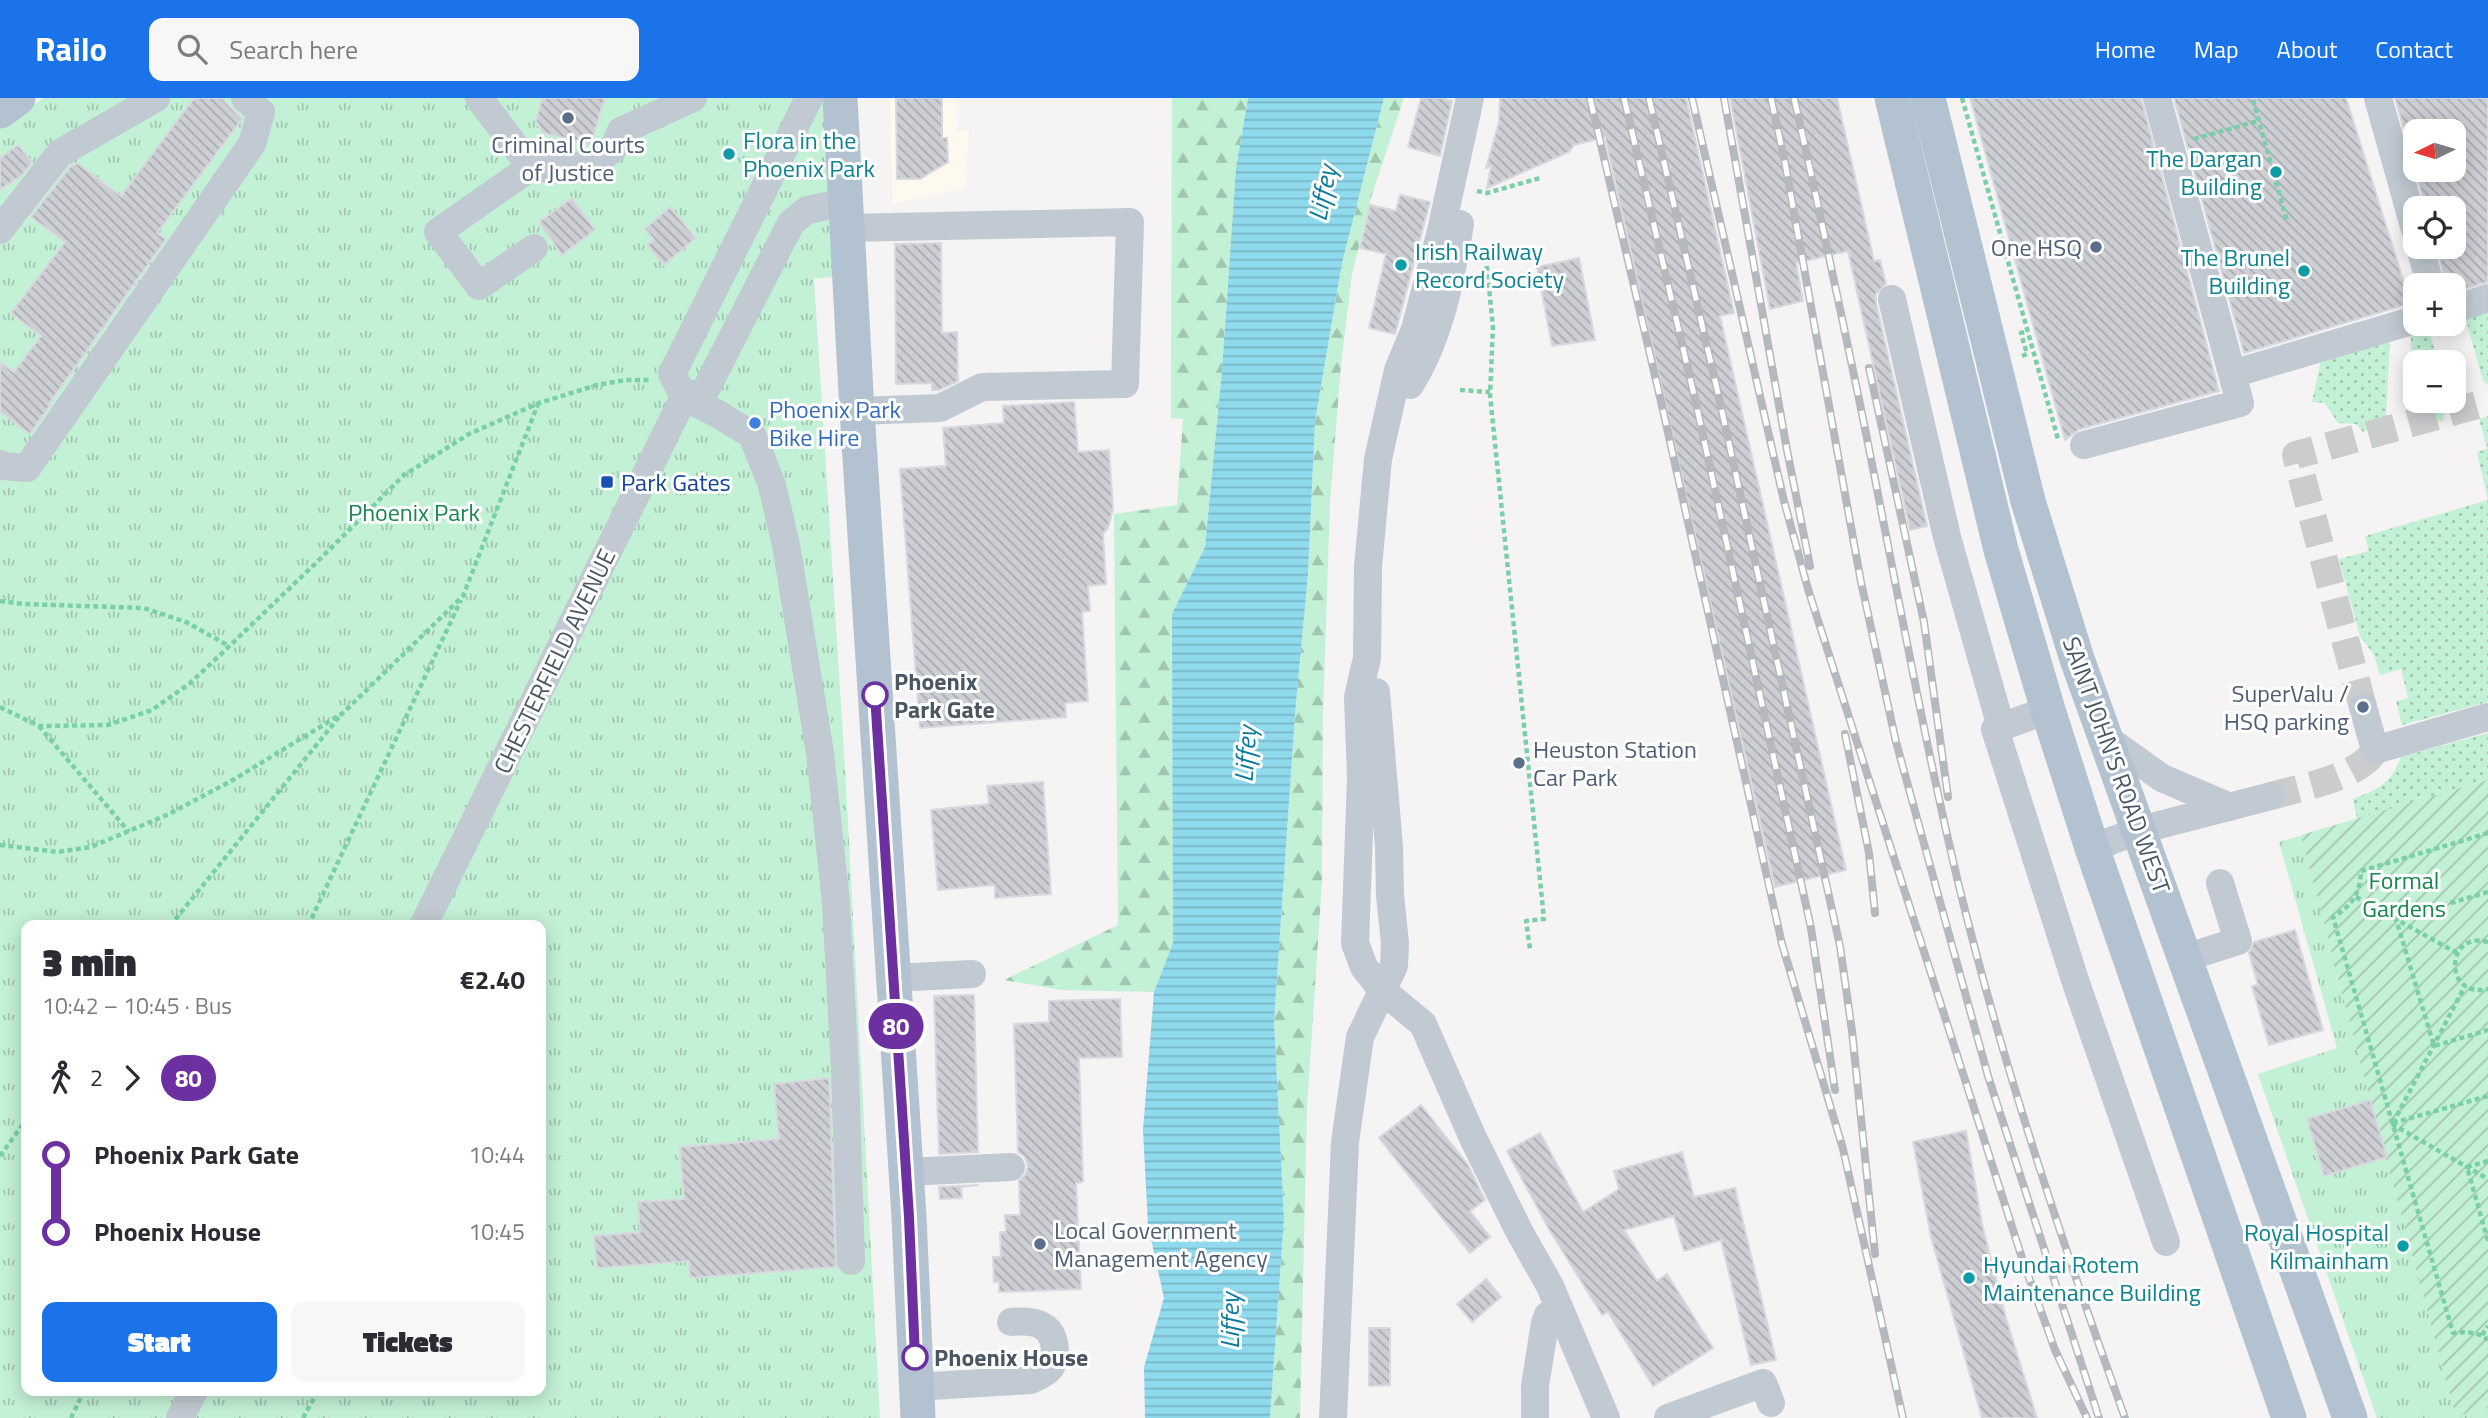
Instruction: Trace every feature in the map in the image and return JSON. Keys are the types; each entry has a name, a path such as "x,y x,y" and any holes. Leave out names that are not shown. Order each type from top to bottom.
{"main road":[{"path":"0,111 18,98"},
{"path":"841,98 857,411 906,1172 917,1403"},
{"name":"SAINT JOHN'S ROAD WEST","path":"1892,98 1998,537 2048,710 2092,848 2289,1418"},
{"name":"SAINT JOHN'S ROAD WEST","path":"1928,98 2028,501 2077,659 2350,1418"}],"street":[{"path":"0,230 60,153 156,98"},
{"path":"0,464 27,468 252,144 261,111 245,98"},
{"path":"479,98 531,167"},
{"path":"534,248 479,286 438,232 531,167 557,170 595,162 613,149 621,131 693,98"},
{"path":"809,98 672,374 684,397 718,414 752,436 772,485 786,545 820,753 836,903 851,1261"},
{"path":"1470,98 1440,235 1415,329 1398,370 1378,459 1368,567 1367,658 1359,697 1361,778 1355,943 1364,967 1382,990 1423,1024 1472,1138 1559,1307 1605,1418"},
{"path":"1383,428 1413,380 1432,342 1453,265 1485,98"},
{"path":"2073,448 2240,403 2157,98"},
{"path":"2378,98 2405,196"},
{"path":"684,397 705,391 790,223 807,210 846,215 1130,222 1125,384 982,387 940,408 857,411"},
{"path":"2466,305 2488,298"},
{"path":"1892,299 1947,537 2001,727"},
{"path":"2232,374 2403,324"},
{"name":"CHESTERFIELD AVENUE","path":"426,920 684,397"},
{"path":"1333,1418 1345,1142 1360,1037 1394,966 1395,943 1376,689 1367,658"},
{"path":"2363,707 2375,750 2488,717"},
{"path":"2048,710 1995,729 2076,983 2166,1242"},
{"path":"2106,738 2162,778 2230,807"},
{"path":"2092,848 2140,830 2271,796"},
{"path":"2185,958 2238,941 2220,883"},
{"path":"893,978 972,974"},
{"path":"906,1172 1012,1167"},
{"path":"1535,1418 1535,1386 1545,1323 1548,1315 1559,1307"},
{"path":"917,1403 1031,1380 1050,1368 1055,1355 1053,1341 1045,1327 1032,1322 1011,1322"},
{"path":"1668,1418 1763,1383 1771,1403"},
{"path":"180,1418 191,1396"}],"path":[{"path":"1962,98 2028,331 2073,448"},
{"path":"2253,100 2287,221"},
{"path":"2170,146 2258,121"},
{"path":"1477,191 1487,192 1540,178"},
{"path":"1488,269 1493,327 1490,392 1544,919 1526,921 1530,949"},
{"path":"2019,357 2027,354 2021,333 2028,331"},
{"path":"38,726 108,724 152,710 189,684 404,475 469,434 539,403 626,380 650,380 684,397"},
{"path":"1460,390 1490,392"},
{"path":"311,920 463,596 539,403"},
{"path":"175,920 343,713 463,596"},
{"path":"0,601 144,608 186,622 229,646"},
{"path":"0,707 38,726 129,832"},
{"path":"0,845 58,852 91,847 129,832 233,780 343,713"},
{"path":"2488,833 2361,871 2356,897 2346,909 2333,917 2453,1333 2471,1331 2488,1340"},
{"path":"2396,919 2488,892"},
{"path":"2356,897 2457,953"},
{"path":"2396,919 2434,1046"},
{"path":"2488,942 2469,942 2457,953 2455,960 2456,975 2465,986 2478,991 2488,989"},
{"path":"2392,1124 2465,986"},
{"path":"2434,1046 2488,1030"},
{"path":"2392,1124 2488,1096"},
{"path":"2392,1124 2488,1179"},
{"path":"0,1156 21,1127"},
{"path":"2467,1167 2488,1161"},
{"path":"2467,1167 2488,1241"},
{"path":"2483,1335 2488,1326"},
{"path":"71,1418 82,1396"},
{"path":"303,1418 314,1396"}],"shaded area":[{"path":"890,98 956,98 957,131 969,130 966,187 893,204"}],"green space":[{"name":"Phoenix Park","path":"43,98 840,98 850,275 814,279 845,768 880,1418 0,1418 0,127"},
{"path":"1172,98 1248,98 1236,168 1222,370 1205,547 1173,613 1173,944 1154,992 1061,990 1004,980 1118,925 1114,514 1177,505 1183,419 1171,418"},
{"path":"1384,98 1404,98 1371,198 1352,274 1341,365 1330,502 1323,713 1322,881 1307,1107 1300,1418 1270,1418 1284,1218 1274,1022 1295,714 1308,574 1315,421 1342,263"},
{"path":"2488,310 2488,385 2483,381 2466,320"},
{"path":"2411,336 2431,336 2435,350 2411,350"},
{"path":"2390,341 2386,417 2376,428 2371,426 2363,432 2356,424 2338,423 2325,403 2312,402 2321,360"},
{"path":"2411,413 2444,413 2443,421 2432,422 2432,415 2424,415 2420,427 2411,427"},
{"path":"2488,416 2488,500 2477,452 2487,449 2479,419"},
{"path":"2488,500 2488,702 2402,725 2396,701 2408,698 2401,669 2380,675 2374,655 2360,636 2339,559 2369,551 2365,536"},
{"path":"2488,733 2488,780 2357,820 2353,799 2388,780 2401,757"},
{"name":"Formal Gardens","path":"2488,780 2488,1418 2377,1418 2258,1074 2337,1048 2279,842"},
{"name":"Formal Gardens","path":"2488,780 2488,1408 2456,1416 2301,835"}],"water":[{"name":"Liffey","path":"1248,98 1384,98 1342,263 1315,421 1308,574 1295,714 1274,1022 1284,1218 1270,1418 1145,1418 1144,1367 1164,1298 1148,1225 1143,1130 1154,992 1173,943 1172,614 1205,547 1222,370 1236,168"}],"building":[{"path":"194,98 222,98 242,119 157,233 166,239 30,434 0,412 0,362 14,372 41,336 11,313 65,242 31,217 71,166 77,163 121,196"},
{"name":"Criminal Courts of Justice","path":"542,98 605,98 591,144 543,133 536,121"},
{"path":"896,98 942,98 942,138 947,138 948,162 920,179 897,179"},
{"path":"1421,98 1452,101 1440,156 1408,147"},
{"path":"1500,98 1686,98 1734,313 1720,316 1846,870 1775,887 1605,137 1574,145 1569,152 1487,188 1491,166 1486,168 1499,122"},
{"path":"1730,98 1837,98 1874,261 1880,260 1886,284 1876,294 1876,303 1927,526 1910,530 1848,251 1796,263 1803,301 1770,309"},
{"name":"One HSQ","path":"1970,98 2141,98 2219,391 2080,429 2065,440"},
{"path":"2174,98 2346,98 2403,279 2403,306 2244,353"},
{"path":"2395,98 2488,98 2488,282 2466,288 2466,273 2443,273 2440,259 2466,259 2466,196 2423,196 2418,182 2466,182 2466,119 2403,119 2403,126"},
{"path":"18,145 32,162 22,175 0,190 0,158"},
{"name":"Irish Railway Record Society","path":"1400,195 1430,202 1395,334 1369,328 1386,254 1360,248 1370,205 1396,211"},
{"path":"572,198 595,230 562,255 539,222"},
{"path":"670,207 696,238 664,265 647,245 654,240 645,229"},
{"path":"941,243 942,333 957,332 958,381 939,390 932,390 932,383 896,384 895,244"},
{"path":"1579,258 1595,340 1552,346 1537,267"},
{"path":"1074,402 1078,452 1109,450 1113,509 1108,528 1103,534 1106,584 1088,586 1090,611 1082,612 1088,701 1065,703 1066,717 920,728 900,469 946,466 943,428 1004,423 1003,406"},
{"path":"1043,782 1051,894 995,898 995,885 938,890 931,810 989,804 987,786"},
{"path":"2295,930 2323,1030 2269,1045 2252,986 2258,985 2249,953 2254,942"},
{"path":"974,995 978,1152 939,1154 934,996"},
{"path":"1120,999 1122,1057 1079,1058 1083,1182 1076,1183 1081,1289 999,1292 999,1282 994,1282 993,1257 1001,1257 1000,1232 1006,1232 1005,1215 1020,1215 1019,1181 1028,1167 1025,1157 1018,1152 1014,1024 1049,1022 1049,1001"},
{"path":"829,1078 836,1267 690,1278 689,1261 597,1268 594,1236 640,1232 638,1202 684,1199 680,1147 779,1139 774,1084"},
{"path":"2370,1100 2387,1157 2324,1176 2307,1119"},
{"path":"1421,1105 1468,1165 1485,1200 1470,1211 1490,1237 1470,1253 1379,1138"},
{"name":"Hyundai Rotem Maintenance Building","path":"1966,1131 1982,1224 2006,1318 2037,1418 1982,1418 1931,1237 1913,1142"},
{"path":"1540,1133 1583,1212 1619,1189 1614,1171 1682,1152 1694,1197 1735,1188 1776,1360 1751,1365 1721,1240 1684,1251 1674,1216 1624,1230 1657,1281 1667,1274 1713,1348 1653,1386 1608,1312 1602,1315 1550,1231 1507,1151"},
{"path":"979,1185 961,1187 962,1198 940,1199 939,1187"},
{"path":"1486,1279 1501,1297 1472,1322 1457,1304"},
{"path":"1369,1328 1390,1328 1390,1385 1369,1386"}],"tunnel":[{"path":"2363,707 2296,455 2488,402"},
{"path":"2271,796 2343,774 2367,760 2375,750"}],"railway":[{"path":"1590,98 1663,410 1782,944 1843,1149 1903,1418"},
{"path":"1624,98 1695,399 1811,928 1835,1090"},
{"path":"1649,98 1717,389 1840,946 1852,1031 1875,1254"},
{"path":"1692,98 1784,501 1808,589 2022,1258 2055,1350 2087,1418"},
{"path":"1724,98 1810,566"},
{"path":"1771,98 1861,582 1896,742 1988,1076 2099,1418"},
{"path":"1794,98 1859,399 1944,822 1975,950 2034,1152 2125,1418"},
{"path":"1869,368 1924,622 1948,797"},
{"path":"1845,734 1869,853 1875,913"}],"bus line":[{"name":"80","path":"875,695 909,1217 915,1357"}],"place":[{"name":"Criminal Courts of Justice","path":"568,118"},
{"name":"Flora in the Phoenix Park","path":"729,154"},
{"name":"The Dargan Building","path":"2276,172"},
{"name":"One HSQ","path":"2096,247"},
{"name":"Irish Railway Record Society","path":"1401,265"},
{"name":"The Brunel Building","path":"2304,271"},
{"name":"Phoenix Park Bike Hire","path":"755,423"},
{"name":"Park Gates","path":"607,482"},
{"name":"Phoenix Park Gate","path":"875,695"},
{"name":"SuperValu / HSQ parking","path":"2363,707"},
{"name":"Heuston Station Car Park","path":"1519,763"},
{"name":"Local Government Management Agency","path":"1040,1244"},
{"name":"Royal Hospital Kilmainham","path":"2403,1246"},
{"name":"Hyundai Rotem Maintenance Building","path":"1969,1278"},
{"name":"Phoenix House","path":"915,1357"}]}
